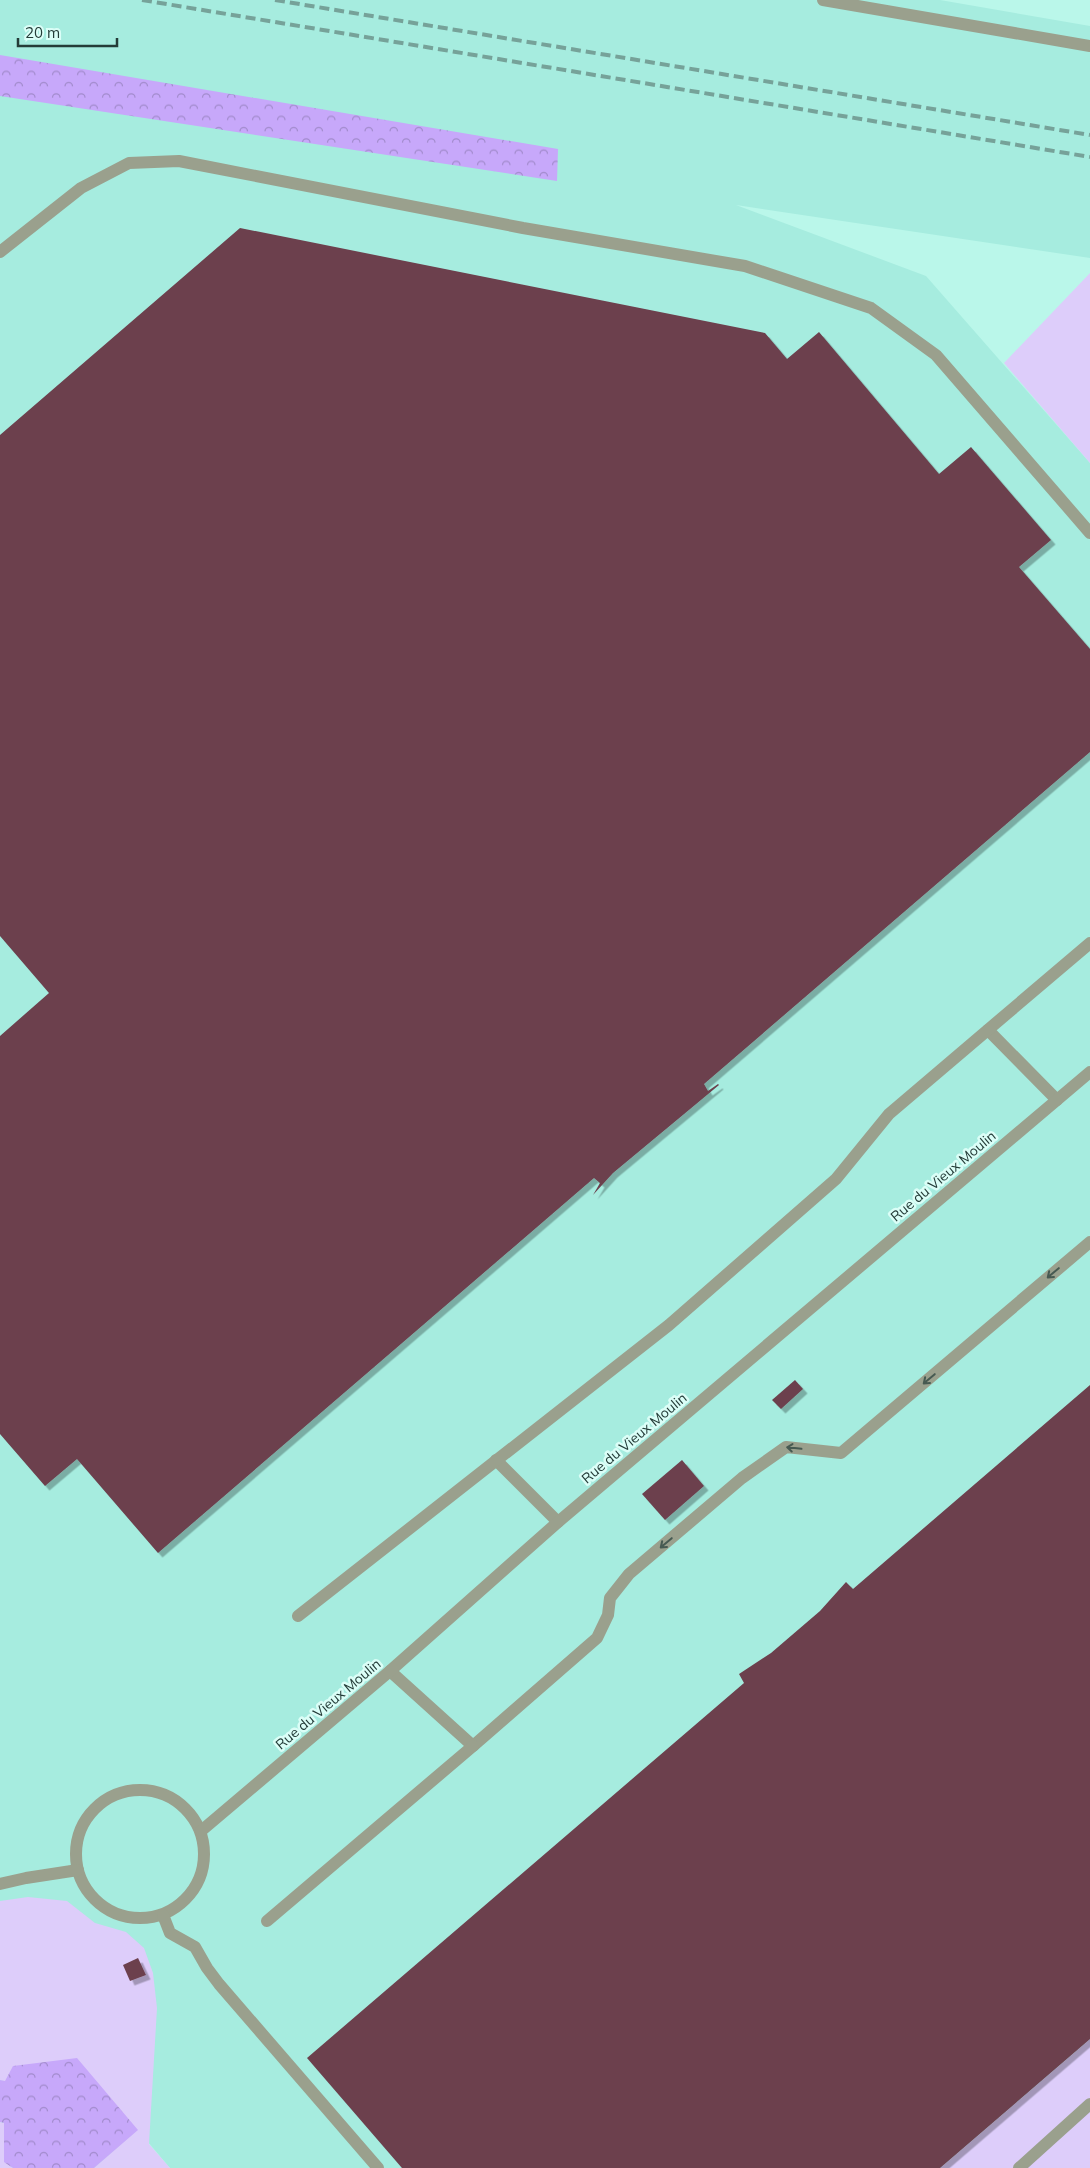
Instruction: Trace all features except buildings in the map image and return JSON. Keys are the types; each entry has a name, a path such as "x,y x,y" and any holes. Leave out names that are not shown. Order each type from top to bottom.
{"street":[{"path":"823,0 1090,46"},
{"path":"0,252 81,188 129,163 179,161 523,228 745,266 871,308 936,355 1090,533"},
{"path":"298,1616 669,1325 836,1179 889,1114 1090,943"},
{"path":"988,1030 1057,1100"},
{"name":"Rue du Vieux Moulin","path":"201,1831 390,1671 558,1522 1090,1072"},
{"path":"267,1921 597,1638 608,1615 610,1598 629,1574 742,1478 786,1446 841,1453 1090,1242"},
{"path":"496,1460 558,1522"},
{"path":"390,1671 473,1746"},
{"path":"149,1790 169,1796 186,1809 201,1831 204,1846 203,1868 195,1888 181,1904 163,1915 142,1919 120,1916 101,1906 87,1890 78,1870 76,1849 81,1829 92,1811 112,1795 128,1791 149,1790"},
{"path":"0,1884 78,1870"},
{"path":"163,1915 170,1933 195,1947 206,1968 378,2168"},
{"path":"1019,2168 1090,2104"}],"shaded area":[{"path":"0,0 940,0 1090,26 1090,258 736,205 926,276 1090,463 1090,2039 940,2168 170,2168 77,2058 0,1956"},
{"path":"1090,273 1090,463 1004,363"},
{"path":"28,1897 67,1901 95,1923 126,1932 144,1948 153,1973 157,2008 149,2144 170,2168 94,2168 137,2130 0,2080 0,1901"},
{"path":"1090,2039 1090,2168 940,2168"},
{"path":"0,2122 4,2123 4,2161 13,2168 0,2168"}],"green space":[{"path":"0,55 558,149 557,181 0,96"},
{"path":"77,2058 138,2130 94,2168 13,2168 4,2162 4,2123 0,2122 0,2080 5,2081 13,2066"}],"railway":[{"path":"142,0 1090,157"},
{"path":"275,0 1090,135"}]}
